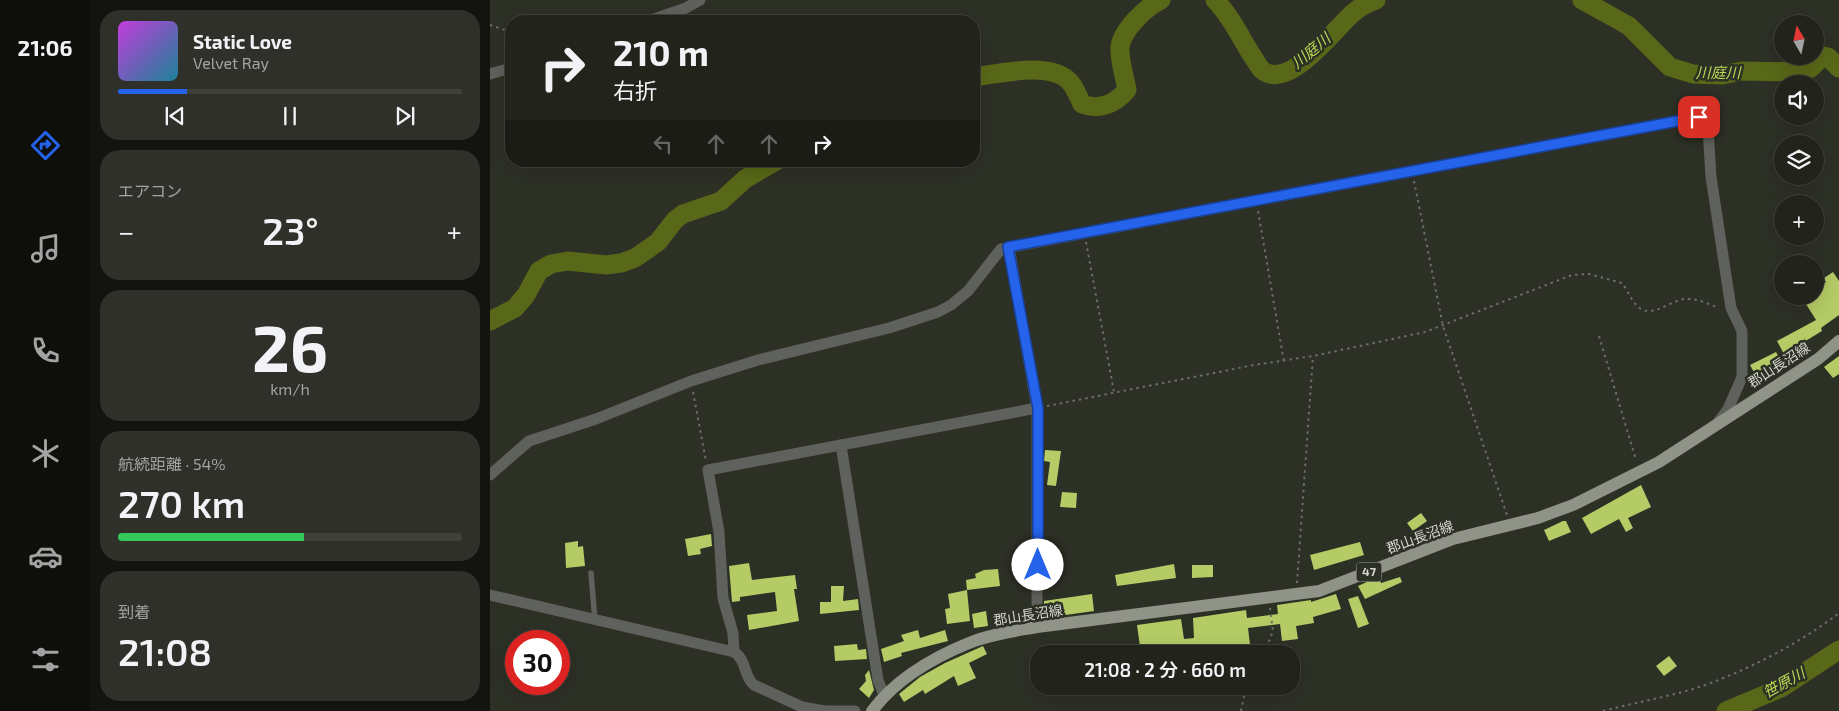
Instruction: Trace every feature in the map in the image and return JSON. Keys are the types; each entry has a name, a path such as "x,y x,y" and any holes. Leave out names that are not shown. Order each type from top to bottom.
{"main road":[{"name":"郡山長沼線","path":"872,711 884,695 920,668 970,642 993,635 1037,627 1296,596 1319,591 1454,539 1538,518 1573,505 1659,462 1719,421 1818,359 1839,341"}],"street":[{"path":"666,15 686,8 700,0"},
{"path":"490,74 505,70"},
{"path":"490,475 529,441 612,413 691,380 758,360 871,333 938,312 959,300 1001,249 1699,117 1704,118 1708,128 1711,177 1731,308 1742,331 1742,377 1728,409 1719,421"},
{"path":"1008,247 1038,408 1037,627"},
{"path":"734,652 733,633 723,598 719,532 708,470 1038,408"},
{"path":"841,445 878,680 884,695"},
{"path":"490,595 734,652 744,662 750,683 754,685 802,707 826,711 855,711"}],"lane":[{"path":"591,573 595,621"}],"path":[{"path":"490,25 505,30"},
{"path":"1412,171 1443,326 1509,525"},
{"path":"1256,201 1284,362"},
{"path":"1084,234 1114,392"},
{"path":"1038,408 1254,365 1284,362 1443,326 1554,281 1582,274 1622,283 1635,304 1646,311 1654,311 1676,300 1686,299 1694,299 1723,309 1731,308"},
{"path":"1599,336 1640,472"},
{"path":"1296,596 1313,356"},
{"path":"691,380 708,470"},
{"path":"1267,645 1273,626 1268,598"},
{"path":"1603,711 1712,682 1788,646 1839,613"},
{"path":"1241,711 1244,695"}],"building":[{"path":"1833,272 1839,281 1839,315 1821,328 1822,331 1784,354 1777,341 1816,320 1807,305 1824,305 1824,283 1826,282 1824,278"},
{"path":"1776,352 1782,363 1756,376 1750,365"},
{"path":"1839,356 1839,374 1833,378 1824,367"},
{"path":"1045,450 1061,451 1056,486 1047,485 1050,462 1044,461"},
{"path":"1641,485 1651,507 1628,518 1633,528 1626,532 1619,519 1591,534 1582,518"},
{"path":"1062,492 1077,493 1076,508 1060,507"},
{"path":"1421,513 1427,521 1413,531 1407,523"},
{"path":"1566,521 1571,532 1549,541 1544,530"},
{"path":"711,534 712,546 700,549 701,554 688,556 685,539"},
{"path":"578,541 578,547 583,546 585,566 566,568 565,543"},
{"path":"1360,542 1364,555 1314,570 1310,555"},
{"path":"749,563 752,580 795,575 797,589 794,589 799,621 749,630 747,615 777,611 775,592 740,597 740,601 732,602 729,566"},
{"path":"1174,564 1176,578 1117,586 1115,575"},
{"path":"1192,565 1213,565 1213,577 1192,578"},
{"path":"998,569 1000,586 967,590 966,580 976,578 975,574 984,570"},
{"path":"1378,577 1381,583 1400,577 1402,582 1365,599 1358,586"},
{"path":"831,586 844,586 843,601 858,599 859,610 820,614 820,602 831,602"},
{"path":"967,590 970,621 947,624 945,609 950,608 948,594"},
{"path":"1092,594 1094,611 1044,618 1044,601"},
{"path":"1336,594 1341,609 1313,617 1314,623 1296,626 1298,639 1282,641 1280,624 1248,628 1250,645 1140,645 1137,625 1181,619 1184,639 1194,638 1193,618 1246,610 1247,618 1278,614 1277,605 1311,600 1311,602"},
{"path":"1358,596 1369,624 1358,628 1348,599"},
{"path":"986,611 988,626 974,628 972,614"},
{"path":"918,630 920,638 945,630 948,641 901,653 902,656 884,662 881,649 904,641 901,635"},
{"path":"857,644 858,650 866,649 867,659 835,661 834,646"},
{"path":"983,646 987,654 969,663 976,678 958,686 954,676 925,694 923,690 904,702 899,694 920,677 945,663"},
{"path":"1669,656 1677,666 1664,676 1656,666"},
{"path":"869,670 874,690 869,698 859,689 866,681 865,675"}],"waterway":[{"name":"川庭川","path":"980,76 1023,70 1049,72 1060,75 1069,81 1082,104 1095,107 1106,105 1117,99 1127,90 1120,52 1125,33 1142,13 1161,0"},
{"name":"川庭川","path":"1215,0 1230,19 1262,70 1273,74 1285,72 1298,66 1353,13 1364,5 1376,0"},
{"name":"川庭川","path":"1582,0 1629,26 1670,67 1693,74 1722,75 1742,71 1802,72 1811,68 1823,56 1828,57 1839,68"},
{"name":"川庭川","path":"490,321 515,308 526,295 539,271 551,264 568,261 606,265 621,263 635,258 658,242 675,220 683,214 721,201 745,179 766,167"},
{"name":"笹原川","path":"1726,711 1781,688 1839,650"}],"route":[{"path":"1038,565 1038,408 1008,247 1218,209 1486,156 1571,143 1699,117"}]}
